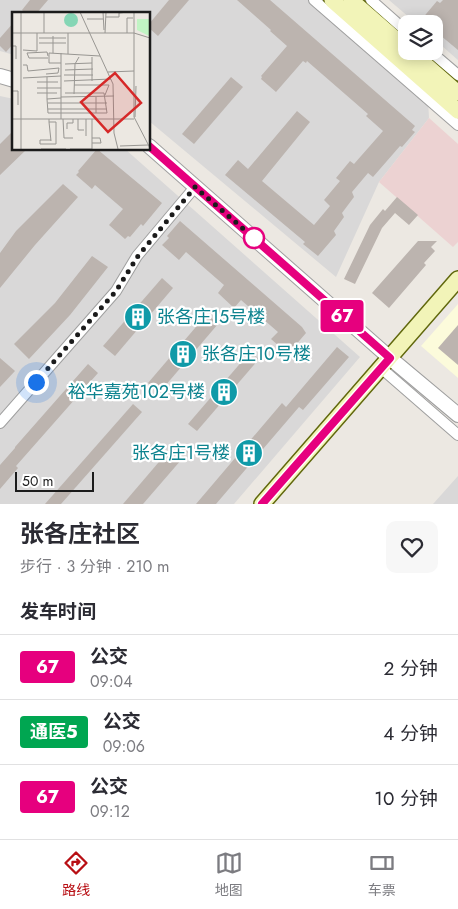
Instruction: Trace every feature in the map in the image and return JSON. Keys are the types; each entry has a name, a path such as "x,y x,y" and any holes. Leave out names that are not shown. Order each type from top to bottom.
{"main road":[{"path":"332,0 458,111"},
{"path":"351,0 398,41"},
{"path":"421,60 458,92"},
{"path":"262,504 458,279"}],"street":[{"path":"314,0 458,125"},
{"path":"371,0 398,24"},
{"path":"440,60 458,75"},
{"path":"150,147 386,363 458,435"},
{"path":"0,424 116,291 138,256 195,187"},
{"path":"386,363 458,415"}],"shaded area":[{"path":"0,0 314,0 428,100 429,118 379,182 336,277 150,122 150,12 12,12 12,54 0,51"},
{"path":"389,0 458,0 458,60 443,47 443,15 406,15"},
{"path":"0,96 12,99 12,150 126,150 360,357 234,504 0,504"},
{"path":"429,118 458,144 458,242 453,247 379,182"},
{"path":"458,304 458,378 421,346"},
{"path":"458,476 458,504 433,504"}],"building":[{"path":"30,0 48,0 38,12 24,12 22,10"},
{"path":"169,0 189,0 158,36 150,29 150,23"},
{"path":"237,0 270,0 415,126 412,130 415,132 402,147 400,146 373,177 368,173 352,192 354,197 342,213 344,217 334,231 336,235 318,256 303,244 305,242 225,175 238,160 248,169 297,111 310,122 262,181 314,225 330,206 324,200 340,181 336,178 350,161 354,164 383,131 366,116 368,114 307,61 306,63 303,61 276,92 261,79 261,76 287,46"},
{"path":"443,0 458,0 458,50 443,38 443,15 425,15 437,1 440,3"},
{"path":"12,24 12,45 6,52 0,46 0,38"},
{"path":"231,77 243,87 194,144 182,134"},
{"path":"12,132 12,150 26,150 0,175 0,144"},
{"path":"98,150 162,203 143,226 141,224 130,237 128,236 125,239 109,225 123,209 95,185 92,189 76,175"},
{"path":"63,184 78,197 0,288 0,253 16,231"},
{"path":"397,197 418,215 409,225 395,213 382,228 355,284 344,279 370,225 383,209 385,211"},
{"path":"180,221 302,327 306,333 288,354 271,339 278,332 241,300 234,308 218,293 224,285 186,252 179,260 162,245"},
{"path":"418,241 437,241 431,247 435,251 424,263 426,265 389,308 372,293"},
{"path":"92,256 108,267 70,315 29,359 14,344 55,303"},
{"name":"张各庄15号楼","path":"162,278 173,288 115,356 103,346"},
{"name":"张各庄10号楼","path":"207,314 218,324 159,393 148,383"},
{"path":"458,325 458,365 438,348"},
{"path":"337,347 349,357 303,410 299,407 216,504 196,504 282,403 286,407"},
{"name":"裕华嘉苑102号楼","path":"250,352 259,359 197,431 188,424"},
{"path":"0,358 15,371 0,387"},
{"path":"88,364 98,373 16,466 18,468 0,489 0,465"},
{"path":"133,404 142,412 61,504 45,504"},
{"path":"176,442 188,452 143,504 123,504"}],"bus line":[{"name":"67","path":"150,147 390,358 262,504"}],"place":[{"name":"张各庄15号楼","path":"138,317"},
{"name":"张各庄10号楼","path":"183,354"},
{"name":"裕华嘉苑102号楼","path":"224,392"},
{"name":"张各庄1号楼","path":"249,453"}],"route":[{"path":"36,382 116,291 138,256 195,187 254,238"}]}
